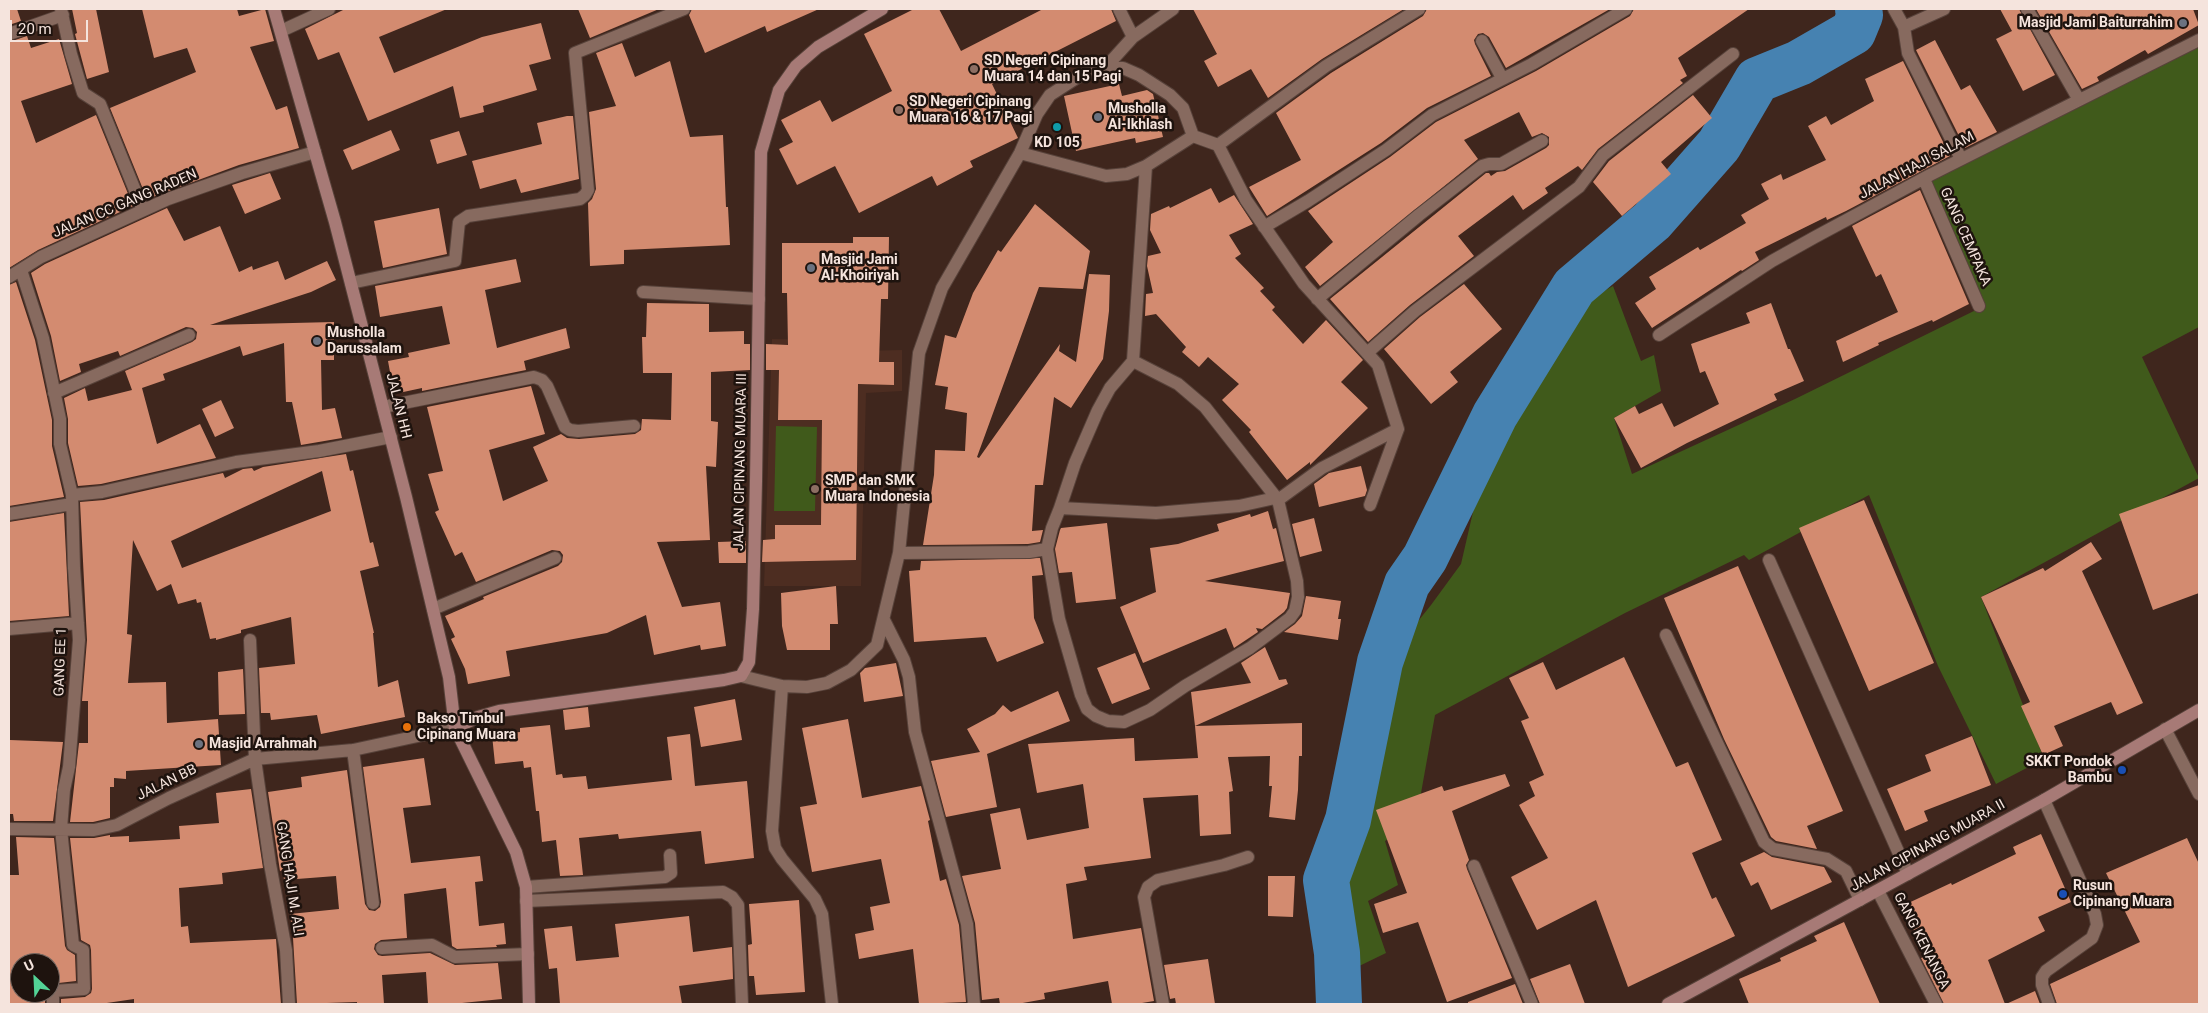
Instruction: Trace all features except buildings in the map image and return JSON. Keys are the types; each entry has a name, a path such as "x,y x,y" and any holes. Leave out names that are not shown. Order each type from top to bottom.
{"street":[{"name":"JALAN HH","path":"274,9 351,283 383,407 450,677 454,728"},
{"path":"281,31 329,9"},
{"path":"351,283 456,261 459,222 468,216 580,199 585,195 588,190 574,53 684,9"},
{"name":"JALAN CIPINANG MUARA III","path":"741,676 749,662 753,609 761,152 779,90 796,66 818,47 882,9"},
{"path":"1119,9 1133,37"},
{"path":"1105,68 1133,37 1173,9"},
{"path":"1218,145 1326,66 1419,9"},
{"path":"1264,226 1308,201 1386,150 1432,115 1580,37 1626,9"},
{"path":"1894,9 1904,27 1908,54 1961,159"},
{"path":"1904,27 1944,9"},
{"path":"2027,9 2079,100"},
{"path":"9,34 62,12 71,54 83,93 100,104 143,210"},
{"name":"JALAN HAJI SALAM","path":"1659,335 1772,261 1961,159 2199,40"},
{"path":"1482,41 1502,78"},
{"path":"1367,353 1415,311 1579,187 1603,154 1733,54"},
{"path":"530,1004 526,887 516,852 454,728 478,717 499,711 724,680 741,676 782,686 813,686 827,683 851,670 877,645 899,554 919,353 942,288 1020,153 1037,114 1050,95 1081,75 1105,68 1123,68 1139,75 1170,95 1184,108 1193,136"},
{"path":"1193,136 1218,145 1246,200 1304,284 1378,365 1398,429 1370,505"},
{"path":"1020,153 1106,176 1127,174 1146,166 1193,136"},
{"path":"1317,299 1419,214 1482,166 1501,164 1542,141"},
{"name":"JALAN CC GANG RADEN","path":"9,277 41,256 168,199 242,173 315,152"},
{"path":"1133,362 1178,384 1205,407 1276,499 1297,581 1298,597 1295,611 1290,618 1250,648 1185,686 1150,710 1124,722 1108,721 1096,716 1087,709 1081,695 1059,619 1047,550 1052,528 1075,463 1098,410 1110,388 1133,362 1146,166"},
{"name":"GANG CEMPAKA","path":"1924,179 1979,306"},
{"name":"GANG EE 1","path":"21,270 43,338 60,419 60,444 72,500 79,640 69,767 64,790 61,829 73,945 83,950 84,989 53,991 53,1004"},
{"path":"643,292 759,299"},
{"path":"54,393 189,335"},
{"path":"383,407 534,377 542,380 548,386 565,427 570,430 634,426"},
{"path":"1060,508 1156,513 1239,506 1276,499 1322,468 1398,429"},
{"path":"9,514 236,462 319,451 390,437"},
{"path":"899,554 1029,552 1047,550"},
{"path":"433,610 554,558"},
{"path":"1770,560 1908,874"},
{"path":"884,620 904,660 909,677 918,741 967,924 974,1004"},
{"path":"9,629 78,623"},
{"path":"1666,635 1764,842 1773,848 1827,859 1846,870 1860,900"},
{"name":"GANG HAJI M. ALI","path":"250,640 256,759 270,864 286,950 289,1004"},
{"path":"782,686 772,831 775,848 815,899 822,914 832,1004"},
{"name":"JALAN CIPINANG MUARA II","path":"1668,1004 2044,800 2199,710"},
{"name":"JALAN BB","path":"9,829 94,830 117,825 169,798 256,759 353,750 454,728"},
{"path":"2165,729 2199,794"},
{"path":"353,750 374,902"},
{"path":"2044,800 2095,914 2098,925 2092,938 2046,971 2042,977 2042,985 2049,1004"},
{"path":"526,887 665,876 671,873 670,855"},
{"path":"1163,1004 1144,897 1148,887 1158,880 1224,865 1248,857"},
{"path":"1474,866 1532,1004"},
{"name":"GANG KENANGA","path":"1878,891 1936,1004"},
{"path":"526,901 723,892 732,897 738,905 742,1004"},
{"path":"382,948 432,945 455,957 528,954"}],"shaded area":[{"name":"SMP dan SMK Muara Indonesia","path":"772,339 823,340 824,352 902,350 902,391 866,393 861,586 764,586"}],"green space":[{"path":"2199,45 2199,327 2142,357 2199,478 1981,597 2044,759 1996,784 1938,666 1869,495 1749,560 1744,555 1625,613 1435,715 1416,821 1385,841 1398,885 1368,901 1386,953 1349,971 1333,881 1351,822 1387,660 1461,564 1473,512 1493,448 1575,307 1613,286 1641,361 1654,355 1661,391 1614,418 1632,474 1795,399 1980,308 1926,180 2082,106"},
{"path":"776,426 817,427 815,511 774,511"}],"waterway":[{"path":"1339,1004 1337,953 1326,880 1348,820 1380,662 1407,584 1425,558 1495,415 1574,287 1652,221 1719,145 1757,80 1799,63 1853,32 1860,15 1858,9"}],"place":[{"name":"Masjid Jami Baiturrahim","path":"2183,23"},
{"name":"SD Negeri Cipinang Muara 14 dan 15 Pagi","path":"974,69"},
{"name":"SD Negeri Cipinang Muara 16 & 17 Pagi","path":"899,110"},
{"name":"Musholla Al-Ikhlash","path":"1098,117"},
{"name":"KD 105","path":"1057,127"},
{"name":"Masjid Jami Al-Khoiriyah","path":"811,268"},
{"name":"Musholla Darussalam","path":"317,341"},
{"name":"SMP dan SMK Muara Indonesia","path":"815,489"},
{"name":"Bakso Timbul Cipinang Muara","path":"407,727"},
{"name":"Masjid Arrahmah","path":"199,744"},
{"name":"SKKT Pondok Bambu","path":"2122,770"},
{"name":"Rusun Cipinang Muara","path":"2063,894"}]}
